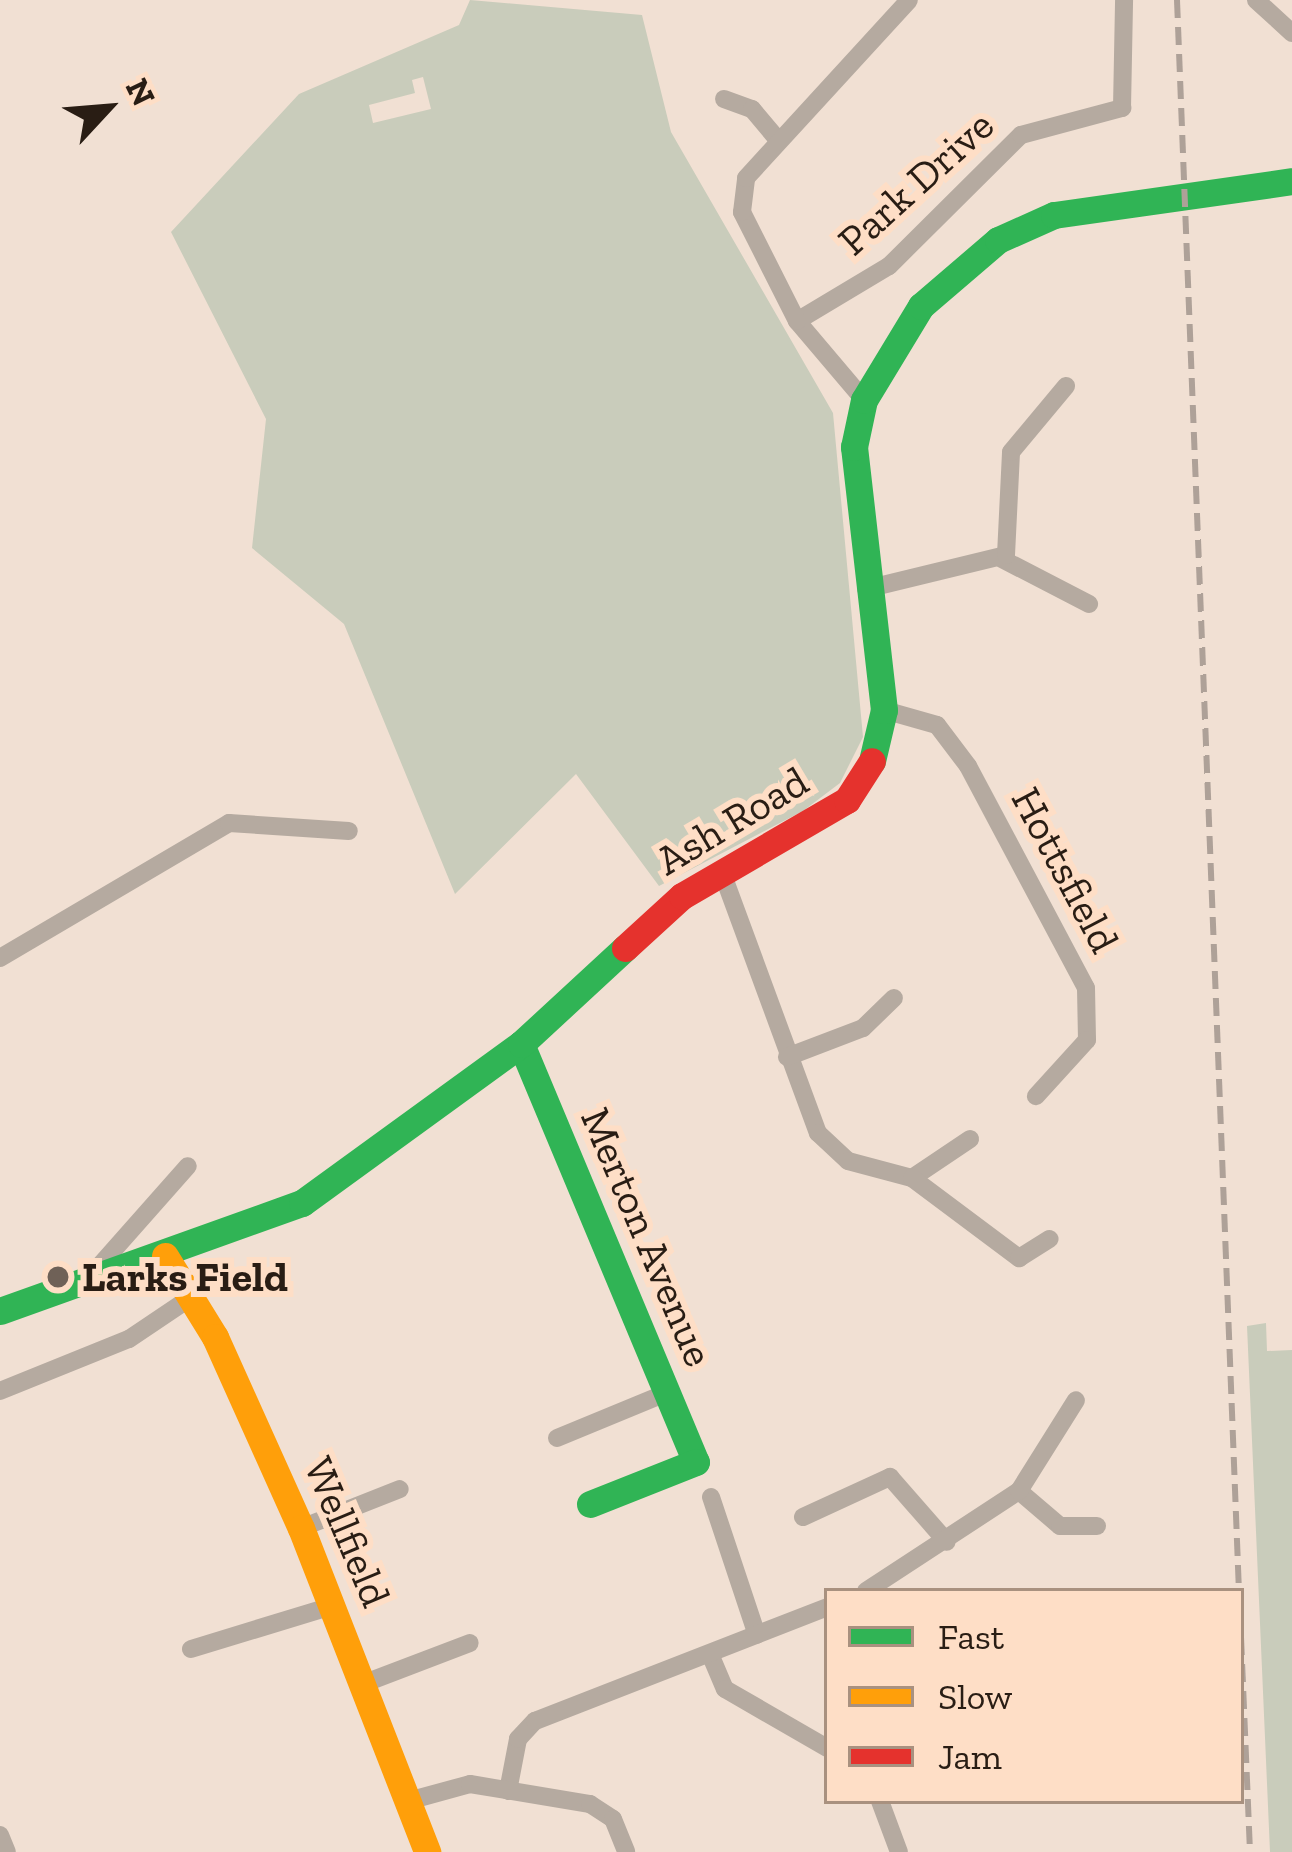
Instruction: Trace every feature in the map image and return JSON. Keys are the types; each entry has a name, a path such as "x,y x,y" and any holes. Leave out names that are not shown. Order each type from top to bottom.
{"street":[{"path":"864,400 796,321 742,212 746,178 909,0"},
{"name":"Park Drive","path":"796,321 890,266 1021,135 1122,108 1124,0"},
{"path":"1256,0 1292,33"},
{"path":"724,99 752,109 778,140"},
{"name":"Ash Road","path":"0,1311 165,1256 302,1203 521,1044 646,925 848,800 873,760 884,710 866,590 854,447 864,400 922,306 998,240 1122,197 1292,181"},
{"path":"1001,559 1009,458 1058,393 1067,416"},
{"path":"866,590 1001,559 1089,604"},
{"name":"Hottsfield","path":"884,710 937,725 968,766 1086,988 1087,1040 1036,1096"},
{"path":"0,958 230,823 349,831"},
{"path":"723,875 818,1133 848,1161 912,1178 1019,1258 1050,1239"},
{"path":"787,1057 863,1028 894,998"},
{"name":"Merton Avenue","path":"521,1044 695,1462 590,1504"},
{"path":"912,1178 970,1139"},
{"path":"87,1280 188,1166"},
{"name":"Wellfield","path":"165,1256 301,1528 428,1852"},
{"path":"0,1391 129,1339 190,1298"},
{"path":"557,1438 666,1393"},
{"path":"872,1588 1019,1491 1076,1400"},
{"path":"803,1517 890,1477 947,1542"},
{"path":"301,1528 400,1489"},
{"path":"1019,1491 1060,1526 1097,1526"},
{"path":"711,1497 757,1635"},
{"path":"191,1649 332,1606"},
{"path":"508,1791 518,1739 536,1721 824,1608"},
{"path":"365,1683 470,1642"},
{"path":"710,1654 725,1688 824,1746"},
{"path":"408,1801 470,1784 590,1804 613,1819 626,1852"},
{"path":"881,1804 899,1852"},
{"path":"0,1835 7,1852"}],"green space":[{"path":"470,0 642,15 671,132 833,413 863,737 840,783 803,811 659,886 576,774 455,894 344,624 252,548 266,419 171,232 299,94 459,25","holes":["423,77 431,109 373,123 369,105 415,93 412,80"]},
{"path":"1266,1323 1267,1351 1292,1350 1292,1852 1270,1852 1247,1326"}],"railway":[{"path":"1177,0 1239,1588"},
{"path":"1244,1709 1250,1852"}],"traffic: fast":[{"path":"872,761 884,710 854,447 864,400 921,306 998,240 1054,215 1292,181"},
{"path":"0,1311 302,1203 521,1044 625,948"},
{"path":"521,1044 696,1462 590,1504"}],"traffic: slow":[{"path":"165,1256 215,1337 301,1528 427,1852"}],"traffic: jam":[{"path":"625,948 682,896 847,800 872,761"}],"place":[{"name":"Larks Field","path":"58,1277"}]}
